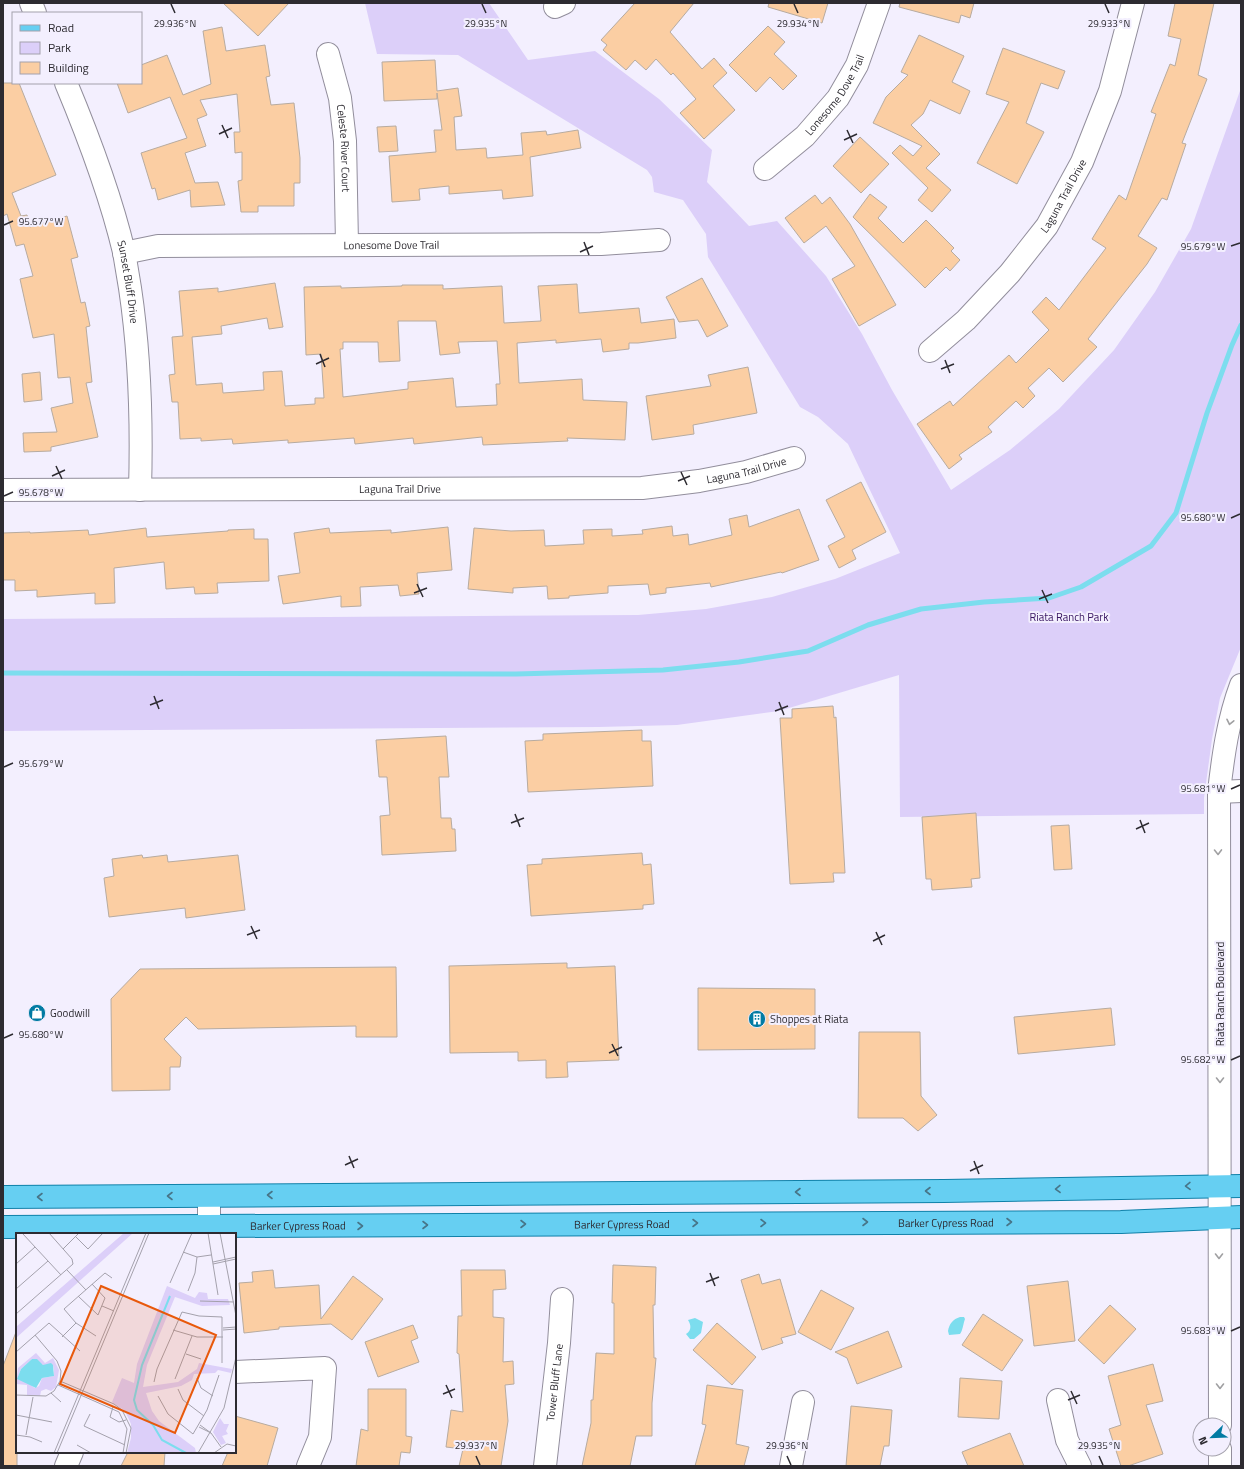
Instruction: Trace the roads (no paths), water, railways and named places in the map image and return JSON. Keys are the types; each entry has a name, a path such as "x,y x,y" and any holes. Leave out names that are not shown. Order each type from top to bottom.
{"main road":[{"path":"3,1197 944,1191 1231,1186"},
{"path":"484,1225 487,1194"},
{"name":"Barker Cypress Road","path":"3,1227 209,1230 484,1225 1113,1222 1241,1217"}],"street":[{"name":"Lonesome Dove Trail","path":"765,169 805,136 838,98 857,65 879,3"},
{"name":"Laguna Trail Drive","path":"930,351 970,315 1010,273 1047,226 1082,162 1110,91 1133,3"},
{"name":"Celeste River Court","path":"328,54 340,98 345,141 347,244"},
{"name":"Sunset Bluff Drive","path":"66,84 90,139 110,199 124,253 133,308 138,361 142,428 140,490"},
{"name":"Lonesome Dove Trail","path":"124,253 158,246 601,244 659,240"},
{"name":"Laguna Trail Drive","path":"3,490 642,488 699,481 746,472 794,458"},
{"name":"Riata Ranch Boulevard","path":"1220,1417 1219,1217 1231,1186 1218,838 1219,792 1224,749 1234,704 1241,685"},
{"path":"1219,792 1241,791"},
{"path":"209,1196 209,1230"},
{"name":"Tower Bluff Lane","path":"545,1466 559,1343 562,1299"},
{"path":"236,1372 325,1368 320,1437 308,1466"},
{"path":"1058,1400 1067,1440 1080,1466"},
{"path":"791,1466 803,1402"},
{"path":"66,1466 72,1453"}],"water":[{"path":"964,1317 965,1319 960,1334 949,1335 948,1331 950,1324 953,1320"},
{"path":"695,1318 703,1322 701,1333 694,1339 690,1339 686,1334 690,1327 688,1320"}],"waterway":[{"path":"3,673 516,674 663,670 739,662 808,651 868,625 921,609 984,602 1049,598 1081,587 1151,546 1176,513 1207,413 1241,325"}],"place":[{"name":"Goodwill","path":"37,1013"},
{"name":"Shoppes at Riata","path":"757,1019"}],"park label":[{"name":"Riata Ranch Park","path":"1069,617"}]}
